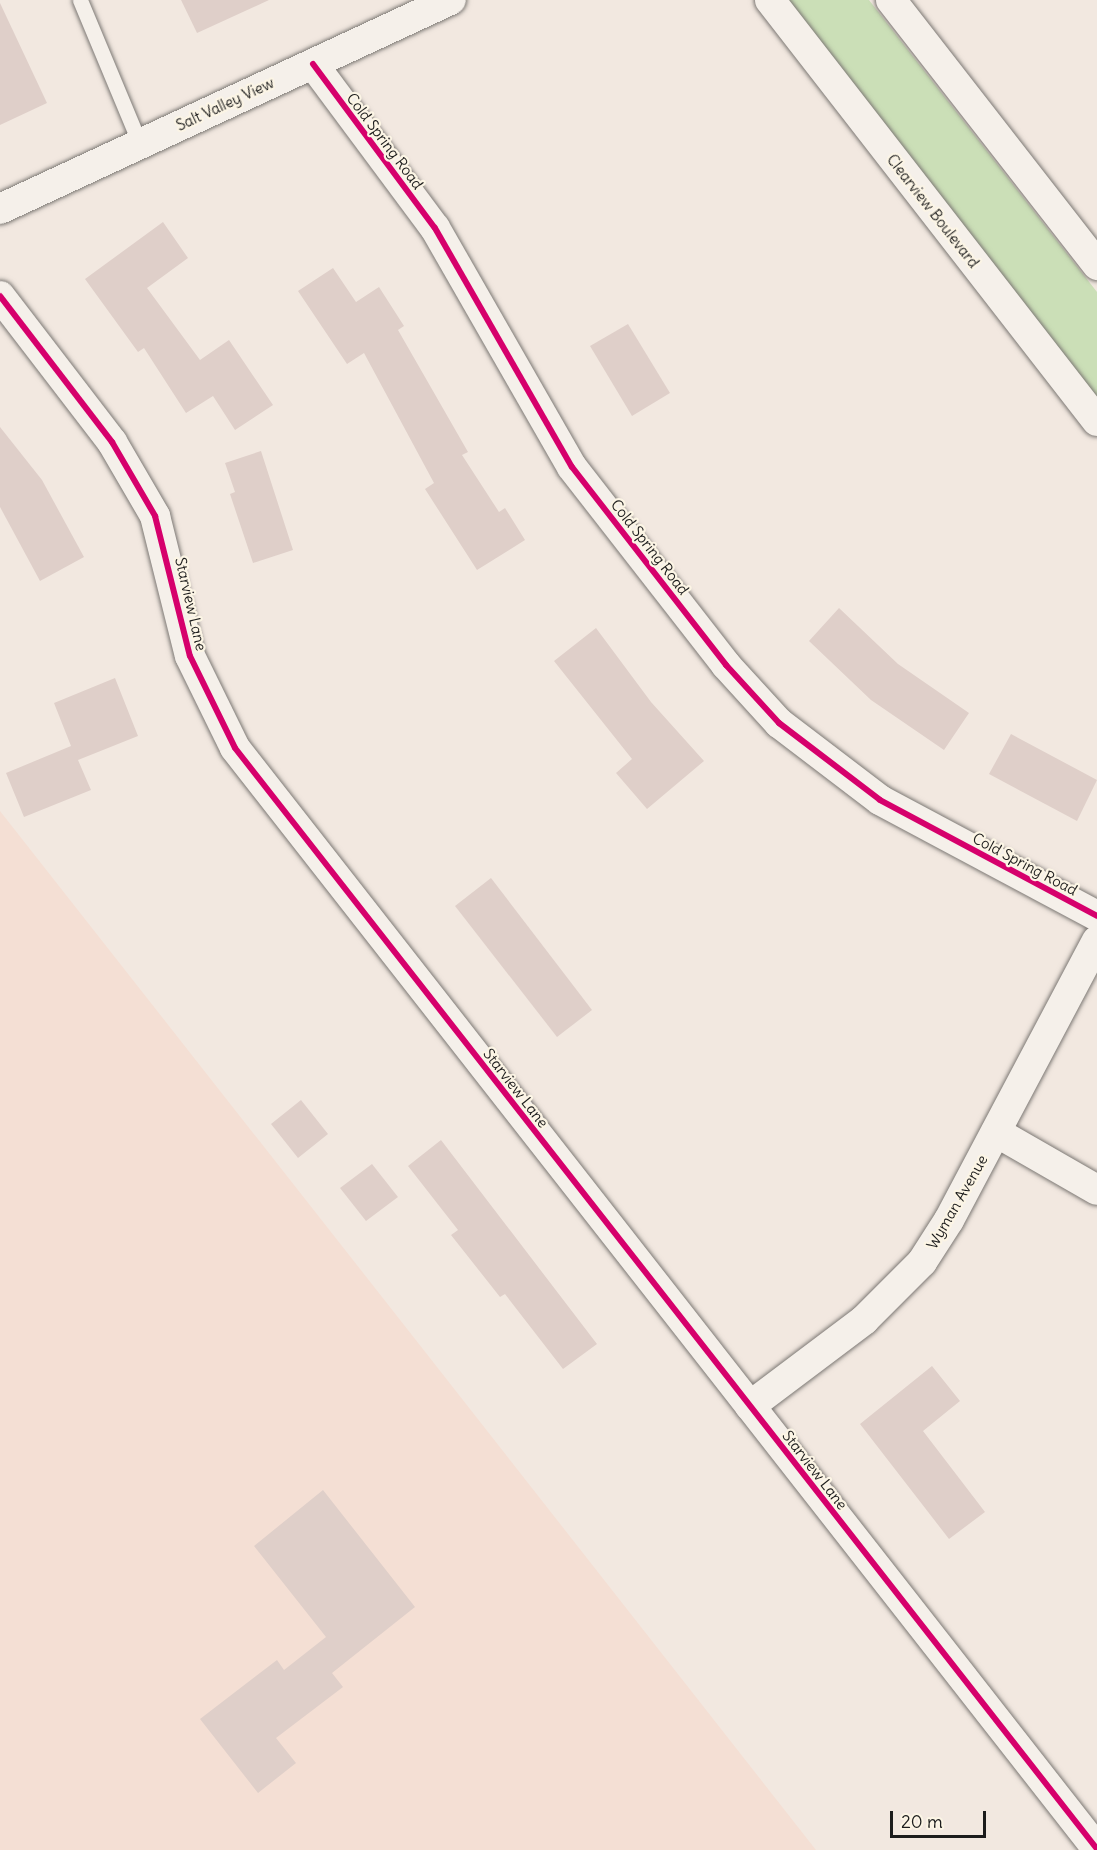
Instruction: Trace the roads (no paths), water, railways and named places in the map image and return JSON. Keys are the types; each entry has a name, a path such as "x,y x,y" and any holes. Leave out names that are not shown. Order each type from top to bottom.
{"street":[{"name":"Salt Valley View","path":"0,209 451,0"},
{"name":"Clearview Boulevard","path":"770,0 1097,421"},
{"path":"891,0 1097,265"},
{"name":"Cold Spring Road","path":"312,64 435,228 572,467 741,681 806,746 880,800 1097,916"},
{"name":"Starview Lane","path":"0,296 112,442 144,496 168,557 190,656 235,748 1097,1849"},
{"name":"Wyman Avenue","path":"750,1406 864,1320 905,1282 949,1221 1097,941"},
{"path":"996,1132 1097,1190"}],"lane":[{"path":"80,0 140,144"}]}
